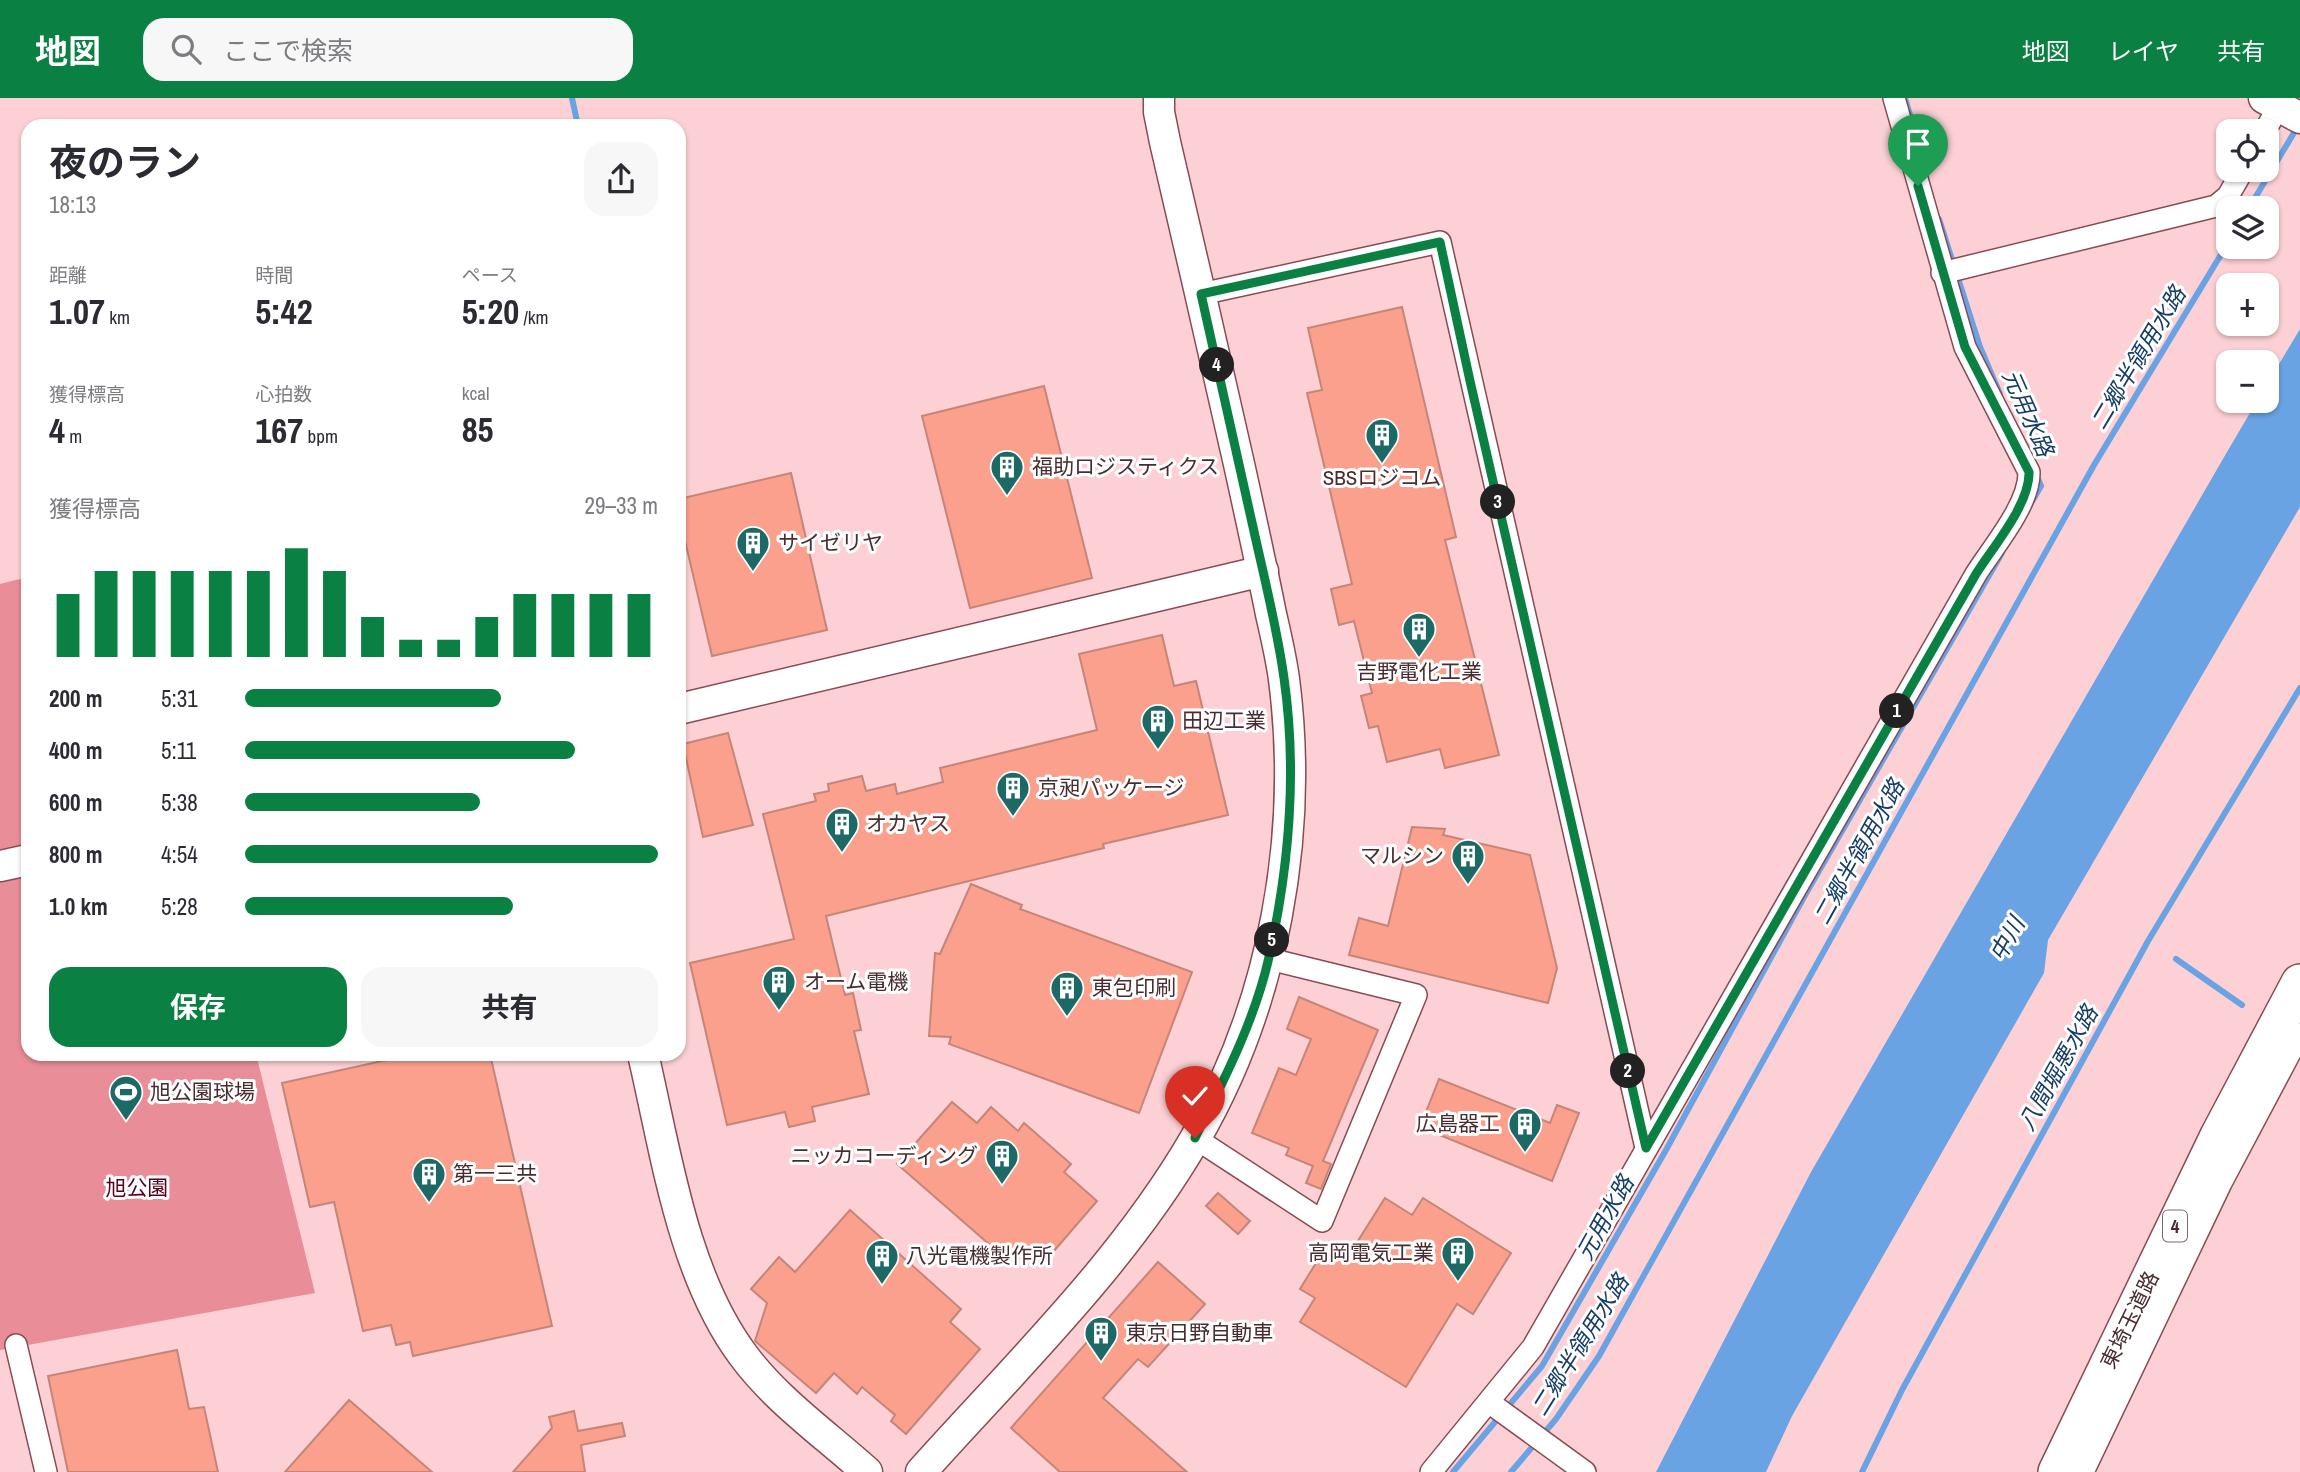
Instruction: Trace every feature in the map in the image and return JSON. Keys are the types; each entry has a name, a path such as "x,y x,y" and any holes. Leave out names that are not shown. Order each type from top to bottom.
{"highway":[{"name":"東埼玉道路","path":"2057,1472 2219,1136 2300,983"}],"street":[{"path":"920,1472 1094,1279 1148,1210 1195,1138 1228,1071 1253,1009 1269,959 1288,833 1290,750 1284,678 1263,571 1165,142 1159,98"},
{"path":"1431,1472 1533,1347 1976,574 2014,515 2029,483 2029,472 1965,347 1894,98"},
{"path":"1942,273 2216,206 2228,196 2236,182"},
{"path":"1201,294 1440,242 1646,1148"},
{"path":"686,707 1263,571"},
{"path":"0,866 21,862"},
{"path":"1195,1138 1322,1221 1416,995 1269,959"},
{"path":"2083,1472 2221,1183 2300,1034"},
{"path":"645,1061 686,1237 699,1278 717,1318 744,1357 777,1393 867,1472"},
{"path":"16,1345 46,1472"},
{"path":"1490,1403 1585,1472"}],"green space":[{"path":"21,579 21,851 0,856 0,584"},
{"name":"旭公園球場","path":"21,876 21,1061 258,1061 315,1293 0,1350 0,880"}],"water":[{"name":"中川","path":"2300,329 2300,507 2048,940 2044,973 1792,1416 1766,1472 1656,1472 1811,1172 2250,413 2279,413 2279,364"}],"building":[{"path":"1402,307 1456,537 1445,540 1499,755 1445,768 1440,749 1387,762 1378,726 1369,728 1361,696 1372,693 1354,621 1339,625 1331,589 1352,584 1307,393 1322,390 1308,328"},
{"name":"福助ロジスティクス","path":"1044,386 1092,578 970,608 922,416"},
{"name":"サイゼリヤ","path":"791,473 827,630 712,656 686,545 686,497"},
{"path":"1162,635 1174,686 1196,681 1228,815 1103,844 1104,848 826,916 845,995 853,993 861,1030 854,1031 869,1094 812,1107 815,1121 789,1127 785,1112 727,1125 690,963 794,939 763,814 816,801 814,794 829,791 828,784 862,776 866,791 895,784 897,794 943,782 940,768 1097,730 1079,654"},
{"path":"728,733 753,825 703,837 686,758 686,743"},
{"name":"マルシン","path":"1412,827 1445,829 1443,835 1530,855 1557,968 1548,1003 1349,955 1359,918 1388,926"},
{"name":"東包印刷","path":"971,884 1022,905 1020,909 1192,972 1139,1113 949,1044 951,1037 929,1036 935,953 940,954"},
{"path":"1299,997 1378,1030 1323,1161 1331,1164 1321,1189 1306,1183 1313,1166 1286,1155 1289,1148 1252,1133 1279,1068 1296,1075 1311,1039 1287,1029"},
{"name":"第一三共","path":"382,1061 492,1061 552,1326 413,1356 410,1342 396,1345 391,1325 363,1331 334,1202 310,1207 282,1083"},
{"name":"広島器工","path":"1439,1079 1550,1123 1557,1105 1579,1113 1552,1181 1420,1127"},
{"name":"ニッカコーディング","path":"952,1102 977,1123 991,1107 1018,1131 1024,1123 1071,1164 1064,1172 1097,1201 1041,1266 1025,1252 1013,1265 897,1164"},
{"path":"1218,1193 1250,1221 1238,1234 1206,1206"},
{"path":"1385,1198 1412,1215 1423,1198 1511,1253 1473,1314 1457,1304 1406,1387 1300,1322 1315,1298 1300,1289 1329,1242 1349,1255"},
{"path":"850,1210 961,1309 950,1322 980,1349 906,1434 891,1421 895,1415 862,1387 857,1394 834,1373 816,1393 755,1341 767,1303 751,1289 779,1257 795,1272"},
{"name":"東京日野自動車","path":"1158,1262 1205,1304 1148,1367 1138,1359 1103,1398 1187,1472 1060,1472 1011,1428"},
{"path":"177,1350 189,1409 204,1407 218,1472 68,1472 48,1376"},
{"path":"349,1400 432,1472 285,1472"},
{"path":"574,1411 578,1431 622,1423 625,1436 581,1445 585,1472 513,1472 552,1428 549,1417"}],"waterway":[{"path":"572,98 576,119"},
{"name":"元用水路","path":"1905,98 1910,115"},
{"name":"二郷半領用水路","path":"2256,196 2298,126"},
{"name":"元用水路","path":"1939,219 1980,347 2000,394"},
{"name":"二郷半領用水路","path":"1511,1472 1556,1419 1599,1356 2094,465 2218,259"},
{"name":"元用水路","path":"2030,505 2041,486 2036,474"},
{"name":"元用水路","path":"1453,1472 1542,1366 1666,1150 1804,897 2002,553"},
{"name":"八間堀悪水路","path":"1862,1472 1902,1390 2148,941 2300,688"},
{"path":"2176,959 2242,1005"}],"place":[{"name":"SBSロジコム","path":"1382,465"},
{"name":"福助ロジスティクス","path":"1007,497"},
{"name":"サイゼリヤ","path":"753,573"},
{"name":"吉野電化工業","path":"1419,659"},
{"name":"田辺工業","path":"1158,751"},
{"name":"京昶パッケージ","path":"1013,818"},
{"name":"オカヤス","path":"842,854"},
{"name":"マルシン","path":"1468,886"},
{"name":"オーム電機","path":"779,1012"},
{"name":"東包印刷","path":"1067,1018"},
{"name":"旭公園球場","path":"126,1122"},
{"name":"広島器工","path":"1525,1154"},
{"name":"ニッカコーディング","path":"1002,1186"},
{"name":"第一三共","path":"429,1204"},
{"name":"高岡電気工業","path":"1458,1283"},
{"name":"八光電機製作所","path":"882,1286"},
{"name":"東京日野自動車","path":"1101,1363"}],"route":[{"path":"1195,1138 1228,1071 1253,1009 1269,959 1288,833 1290,750 1284,678 1201,294 1440,242 1646,1148 1976,574 2014,515 2029,483 2029,472 1965,347 1918,186"}],"park label":[{"name":"旭公園","path":"137,1188"}]}
